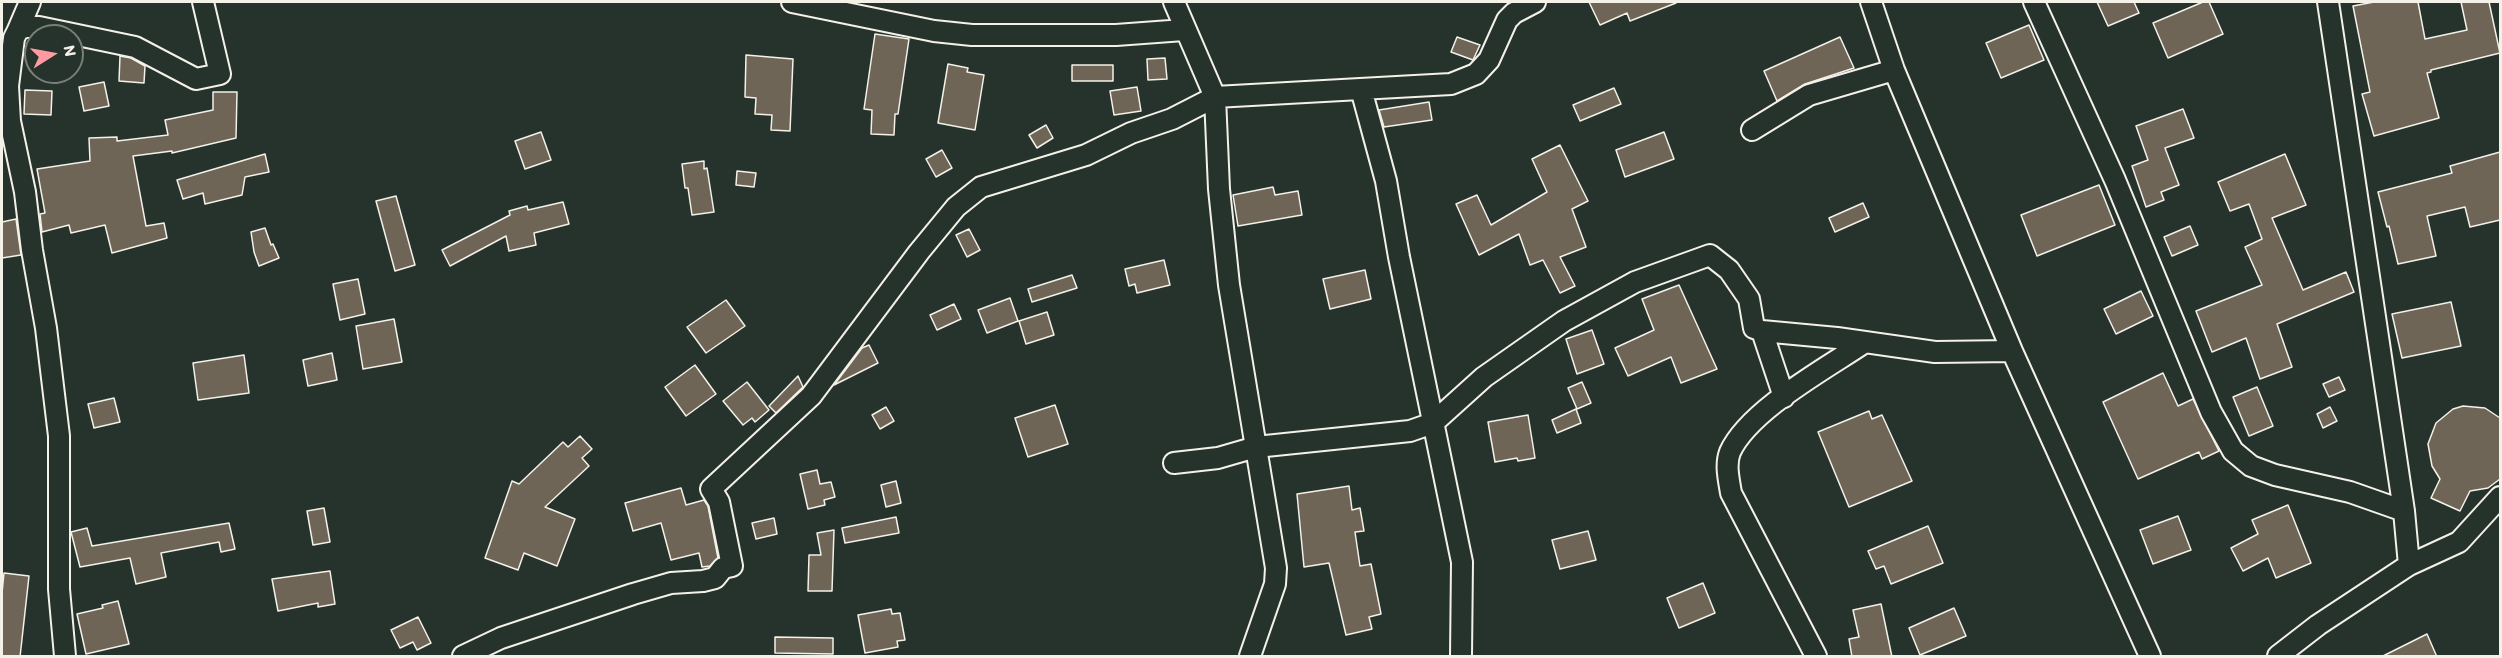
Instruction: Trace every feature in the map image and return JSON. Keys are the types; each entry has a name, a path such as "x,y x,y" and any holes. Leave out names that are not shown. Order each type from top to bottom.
{"street":[{"path":"30,2 7,52 8,86 10,121 25,192 32,250 46,328 58,436 59,589 65,657"},
{"path":"18,30 25,27 39,27 135,47 196,79 220,74 203,2"},
{"path":"792,2 934,31 972,35 1116,35 1184,30"},
{"path":"1174,2 1184,30 1215,98 1219,189 1229,285 1276,568 1275,585 1250,657"},
{"path":"463,657 501,638 633,594 671,583 715,578 723,568 732,566 719,502 711,489 811,396 956,207 981,187 1086,154 1131,133 1172,119 1215,98 1451,84 1476,74 1489,60 1508,20 1514,13 1533,2"},
{"path":"1871,2 1894,70 2012,351 2092,524 2150,657"},
{"path":"2034,2 2115,180 2211,412 2233,451 2251,466 2274,475 2349,492 2404,511"},
{"path":"2328,2 2404,511 2409,565"},
{"path":"1752,130 1809,94 1894,70"},
{"path":"1361,89 1386,182 1399,257 1462,562 1461,657"},
{"path":"1174,463 1218,459 1256,447 1410,431 1433,423 1484,377 1564,321 1635,282 1710,255 1729,270 1749,299 1754,328 1762,331 1935,352 2012,351"},
{"path":"1762,331 1784,397"},
{"path":"1816,657 1731,494 1728,472 1729,454 1746,429 1762,412 1865,342"},
{"path":"2278,657 2318,625 2409,565 2459,542 2500,497"}],"building":[{"path":"1589,2 1676,3 1630,21 1627,13 1600,25"},
{"path":"2097,2 2134,2 2139,13 2108,26"},
{"path":"2203,2 2209,2 2223,34 2168,58 2153,23"},
{"path":"2374,2 2418,2 2425,39 2467,30 2461,2 2489,2 2500,53 2431,70 2427,73 2439,118 2374,136 2362,94 2370,92 2353,6"},
{"path":"2029,25 2044,60 2001,78 1986,43"},
{"path":"875,34 909,39 898,114 895,114 894,135 871,134 872,110 864,109"},
{"path":"1457,37 1480,45 1473,60 1451,52"},
{"path":"1840,37 1854,68 1805,84 1777,101 1764,71"},
{"path":"746,55 793,59 790,131 771,130 772,115 755,114 756,98 745,97"},
{"path":"120,56 131,58 145,66 144,83 119,81"},
{"path":"1165,58 1167,79 1148,80 1147,59"},
{"path":"948,64 968,68 967,72 984,75 975,130 938,123"},
{"path":"1072,65 1113,65 1113,81 1072,81"},
{"path":"104,82 109,106 84,111 79,87"},
{"path":"1137,87 1141,111 1114,115 1110,91"},
{"path":"1614,88 1621,104 1580,121 1573,105"},
{"path":"25,90 52,91 51,115 24,114"},
{"path":"213,92 237,92 236,138 172,153 172,151 133,156 146,226 164,223 167,238 112,253 105,225 71,233 69,225 42,232 40,214 45,213 37,169 90,161 89,138 117,137 117,141 168,135 165,120 213,110"},
{"path":"1429,102 1432,120 1384,127 1379,110"},
{"path":"2183,109 2194,138 2165,148 2179,185 2161,192 2164,200 2146,207 2132,166 2148,160 2136,126"},
{"path":"1046,125 1053,138 1037,148 1029,135"},
{"path":"541,132 551,160 525,169 515,141"},
{"path":"1664,132 1674,159 1625,177 1616,150"},
{"path":"1560,145 1588,201 1572,209 1586,247 1560,257 1575,286 1560,293 1543,260 1530,265 1519,234 1479,255 1456,204 1477,195 1491,225 1547,192 1532,159"},
{"path":"942,150 952,168 936,177 926,159"},
{"path":"2500,152 2500,220 2470,227 2465,207 2427,216 2436,256 2398,264 2378,192 2452,173 2450,166"},
{"path":"265,154 269,172 245,177 242,195 205,204 203,193 183,199 177,180"},
{"path":"2285,154 2306,205 2272,218 2303,290 2346,272 2354,292 2277,324 2292,367 2260,379 2246,338 2212,352 2196,311 2262,285 2245,247 2262,239 2249,204 2230,211 2218,182"},
{"path":"704,161 714,212 692,215 682,164"},
{"path":"737,171 756,173 754,187 736,185"},
{"path":"2099,185 2115,225 2037,256 2021,215"},
{"path":"1273,187 1275,195 1298,191 1302,215 1238,226 1233,195"},
{"path":"396,196 415,265 395,271 376,201"},
{"path":"563,202 569,224 534,233 536,245 509,251 506,236 450,266 442,250 510,215 509,211 527,206 528,210"},
{"path":"1863,203 1869,217 1835,232 1829,218"},
{"path":"16,219 21,255 2,258 2,222"},
{"path":"2190,226 2198,245 2172,256 2164,237"},
{"path":"265,228 279,258 259,266 251,232"},
{"path":"969,229 980,250 967,257 956,235"},
{"path":"1164,260 1170,285 1137,293 1135,284 1129,286 1125,269"},
{"path":"1365,270 1371,299 1330,309 1323,279"},
{"path":"1072,275 1077,288 1032,302 1028,289"},
{"path":"358,279 365,314 340,320 333,284"},
{"path":"1679,285 1717,369 1681,383 1671,357 1628,376 1615,348 1654,330 1642,299"},
{"path":"2141,291 2153,316 2116,334 2104,309"},
{"path":"1010,298 1018,321 987,333 978,310"},
{"path":"726,300 745,326 706,353 687,327"},
{"path":"2451,302 2461,346 2402,358 2392,314"},
{"path":"954,304 961,319 937,330 930,315"},
{"path":"1047,312 1054,335 1026,344 1019,321"},
{"path":"394,319 402,362 363,369 356,326"},
{"path":"1592,330 1604,364 1577,374 1566,339"},
{"path":"869,345 878,363 834,385 862,348"},
{"path":"332,353 337,380 308,386 303,360"},
{"path":"244,355 249,393 198,400 193,363"},
{"path":"695,365 716,394 686,416 665,387"},
{"path":"2163,373 2178,406 2193,399 2219,451 2202,459 2199,452 2138,479 2103,402"},
{"path":"798,376 803,387 776,413 769,406"},
{"path":"2339,377 2345,390 2329,397 2323,384"},
{"path":"747,382 769,410 755,422 752,418 743,425 723,401"},
{"path":"1582,382 1591,403 1577,409 1568,388"},
{"path":"2257,387 2273,426 2249,436 2233,397"},
{"path":"114,398 120,422 94,428 88,404"},
{"path":"1055,405 1068,444 1028,457 1015,418"},
{"path":"2463,406 2485,408 2500,418 2500,479 2488,488 2470,491 2460,511 2431,498 2440,479 2432,466 2428,444 2436,423 2453,409"},
{"path":"886,407 894,421 880,429 872,415"},
{"path":"2330,407 2337,421 2323,428 2317,414"},
{"path":"1576,409 1581,423 1557,433 1552,420"},
{"path":"1869,411 1872,419 1882,415 1912,481 1849,507 1818,432"},
{"path":"1528,415 1535,458 1495,462 1488,422"},
{"path":"580,436 592,449 582,458 589,466 545,507 575,519 557,566 524,553 518,570 485,558 512,481 519,484 563,442 568,447"},
{"path":"817,470 820,484 831,482 835,497 824,500 825,505 808,509 800,474"},
{"path":"896,481 901,503 886,507 881,485"},
{"path":"1349,486 1352,510 1360,508 1364,531 1355,532 1360,566 1371,564 1381,614 1369,617 1372,629 1346,635 1329,563 1304,567 1297,494"},
{"path":"681,488 686,505 704,500 708,506 718,558 710,566 702,567 699,553 671,560 661,523 633,531 625,503"},
{"path":"2288,505 2311,563 2276,578 2268,558 2243,571 2231,548 2258,534 2252,520"},
{"path":"324,508 330,542 313,545 307,511"},
{"path":"2178,516 2191,550 2153,564 2140,530"},
{"path":"896,517 899,533 845,543 842,528"},
{"path":"774,518 777,534 756,539 752,523"},
{"path":"229,523 235,549 221,552 219,542 161,553 166,577 136,584 130,558 80,567 71,532 87,528 92,546"},
{"path":"1928,526 1943,563 1891,584 1884,566 1876,569 1868,551"},
{"path":"834,530 832,591 808,591 809,555 821,555 817,533"},
{"path":"1588,531 1596,560 1560,569 1552,540"},
{"path":"330,571 335,604 318,607 318,603 278,611 272,579"},
{"path":"4,573 29,576 20,657 2,657"},
{"path":"1703,583 1715,613 1679,628 1667,598"},
{"path":"118,601 129,644 86,654 77,614 103,608 102,605"},
{"path":"1881,604 1892,657 1852,657 1849,639 1859,637 1853,610"},
{"path":"1954,608 1966,636 1920,655 1909,628"},
{"path":"891,609 892,614 900,613 905,640 897,641 898,647 865,653 858,615"},
{"path":"418,617 431,643 417,650 413,642 400,648 391,630"},
{"path":"2427,634 2437,657 2381,657"},
{"path":"775,637 833,638 833,654 775,653"}]}
